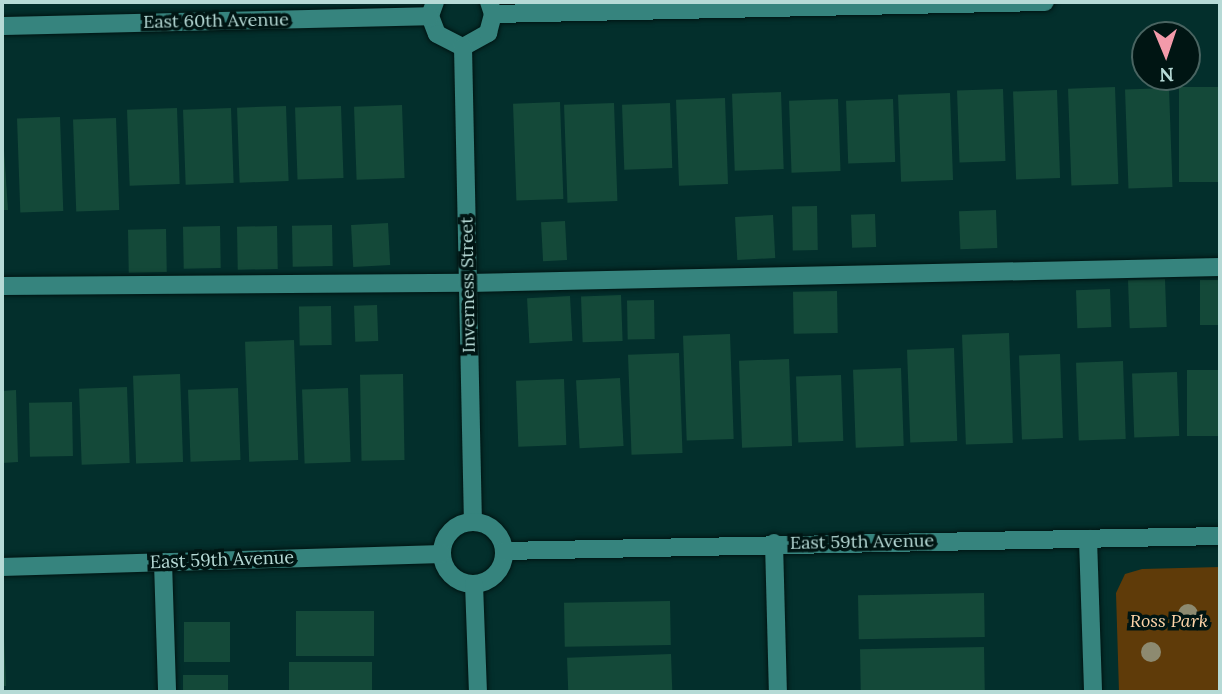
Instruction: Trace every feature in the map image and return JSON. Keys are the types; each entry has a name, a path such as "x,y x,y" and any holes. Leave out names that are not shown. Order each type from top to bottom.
{"street":[{"path":"433,9 444,41 463,47 488,33 491,8 1045,2"},
{"name":"East 60th Avenue","path":"2,26 433,9"},
{"name":"Inverness Street","path":"463,47 473,522"},
{"path":"2,286 468,283 1220,267"},
{"path":"473,522 491,527 504,551 500,570 474,584 449,572 442,554 454,528 473,522"},
{"name":"East 59th Avenue","path":"504,551 774,543 1220,536"},
{"path":"1088,539 1093,692"},
{"path":"774,543 778,692"},
{"name":"East 59th Avenue","path":"2,567 442,554"},
{"path":"163,562 167,692"},
{"path":"474,584 478,692"}],"green space":[{"name":"Ross Park","path":"1220,567 1220,692 1119,692 1116,593 1125,574 1142,569"}],"building":[{"path":"1115,87 1118,184 1071,186 1068,89"},
{"path":"1201,87 1220,87 1220,182 1179,182 1179,91 1201,91"},
{"path":"1003,89 1006,161 960,163 957,91"},
{"path":"1057,90 1060,178 1016,179 1013,92"},
{"path":"1125,90 1169,91 1172,187 1128,188"},
{"path":"781,92 784,169 735,171 732,94"},
{"path":"950,93 953,180 901,182 898,95"},
{"path":"725,98 728,184 679,186 676,100"},
{"path":"838,99 841,171 792,173 789,101"},
{"path":"893,99 895,162 848,164 846,101"},
{"path":"560,102 563,199 516,201 513,104"},
{"path":"614,103 617,201 567,203 564,105"},
{"path":"670,103 672,168 624,170 622,105"},
{"path":"402,105 405,178 357,180 354,107"},
{"path":"286,106 289,181 240,183 237,108"},
{"path":"341,106 344,178 298,180 295,108"},
{"path":"177,108 180,184 130,186 127,110"},
{"path":"231,108 234,183 186,185 183,110"},
{"path":"60,117 63,211 20,212 17,119"},
{"path":"116,118 119,210 76,211 73,120"},
{"path":"2,120 8,210 2,210"},
{"path":"792,206 817,206 818,250 793,250"},
{"path":"996,210 997,248 960,249 959,211"},
{"path":"875,214 876,247 852,248 851,215"},
{"path":"773,215 775,258 737,260 735,217"},
{"path":"565,221 567,260 543,261 541,222"},
{"path":"388,223 390,265 353,267 351,225"},
{"path":"332,225 333,266 293,267 292,226"},
{"path":"220,226 221,268 184,269 183,227"},
{"path":"277,226 278,269 238,270 237,227"},
{"path":"166,229 167,272 129,273 128,230"},
{"path":"1165,279 1167,327 1130,328 1128,280"},
{"path":"1200,280 1220,280 1220,325 1200,325"},
{"path":"1110,289 1111,327 1077,328 1076,290"},
{"path":"837,291 838,333 794,334 793,292"},
{"path":"621,295 623,341 583,342 581,296"},
{"path":"570,296 572,341 529,343 527,298"},
{"path":"627,300 654,300 655,339 628,339"},
{"path":"377,305 378,341 355,342 354,306"},
{"path":"331,306 332,345 300,346 299,307"},
{"path":"1009,333 1013,443 966,445 962,335"},
{"path":"730,334 734,439 687,441 683,336"},
{"path":"294,340 298,460 249,462 245,342"},
{"path":"954,348 957,441 910,443 907,350"},
{"path":"679,353 682,453 632,455 628,355"},
{"path":"1060,354 1063,438 1022,439 1019,355"},
{"path":"789,359 792,446 742,448 739,361"},
{"path":"1123,361 1126,439 1079,441 1076,363"},
{"path":"901,368 904,446 856,448 853,370"},
{"path":"1187,370 1220,370 1220,436 1187,436"},
{"path":"1177,372 1179,436 1134,438 1132,374"},
{"path":"180,374 183,462 136,464 133,376"},
{"path":"403,374 405,460 362,461 360,375"},
{"path":"841,375 843,441 798,443 796,377"},
{"path":"620,378 624,446 580,448 576,380"},
{"path":"564,379 566,445 518,447 516,381"},
{"path":"127,387 130,463 82,465 79,389"},
{"path":"238,388 241,460 191,462 188,390"},
{"path":"348,388 351,462 305,464 302,390"},
{"path":"16,390 18,462 2,463 2,391"},
{"path":"72,402 73,456 30,457 29,403"},
{"path":"984,593 985,637 859,639 858,595"},
{"path":"670,601 671,645 565,647 564,603"},
{"path":"296,611 374,611 374,656 296,656"},
{"path":"184,622 230,622 230,662 184,662"},
{"path":"4,637 6,686 2,686"},
{"path":"984,647 985,690 861,692 860,649"},
{"path":"671,654 672,692 568,692 567,658"},
{"path":"289,662 372,662 372,692 289,692"},
{"path":"183,675 228,675 228,692 183,692"}]}
